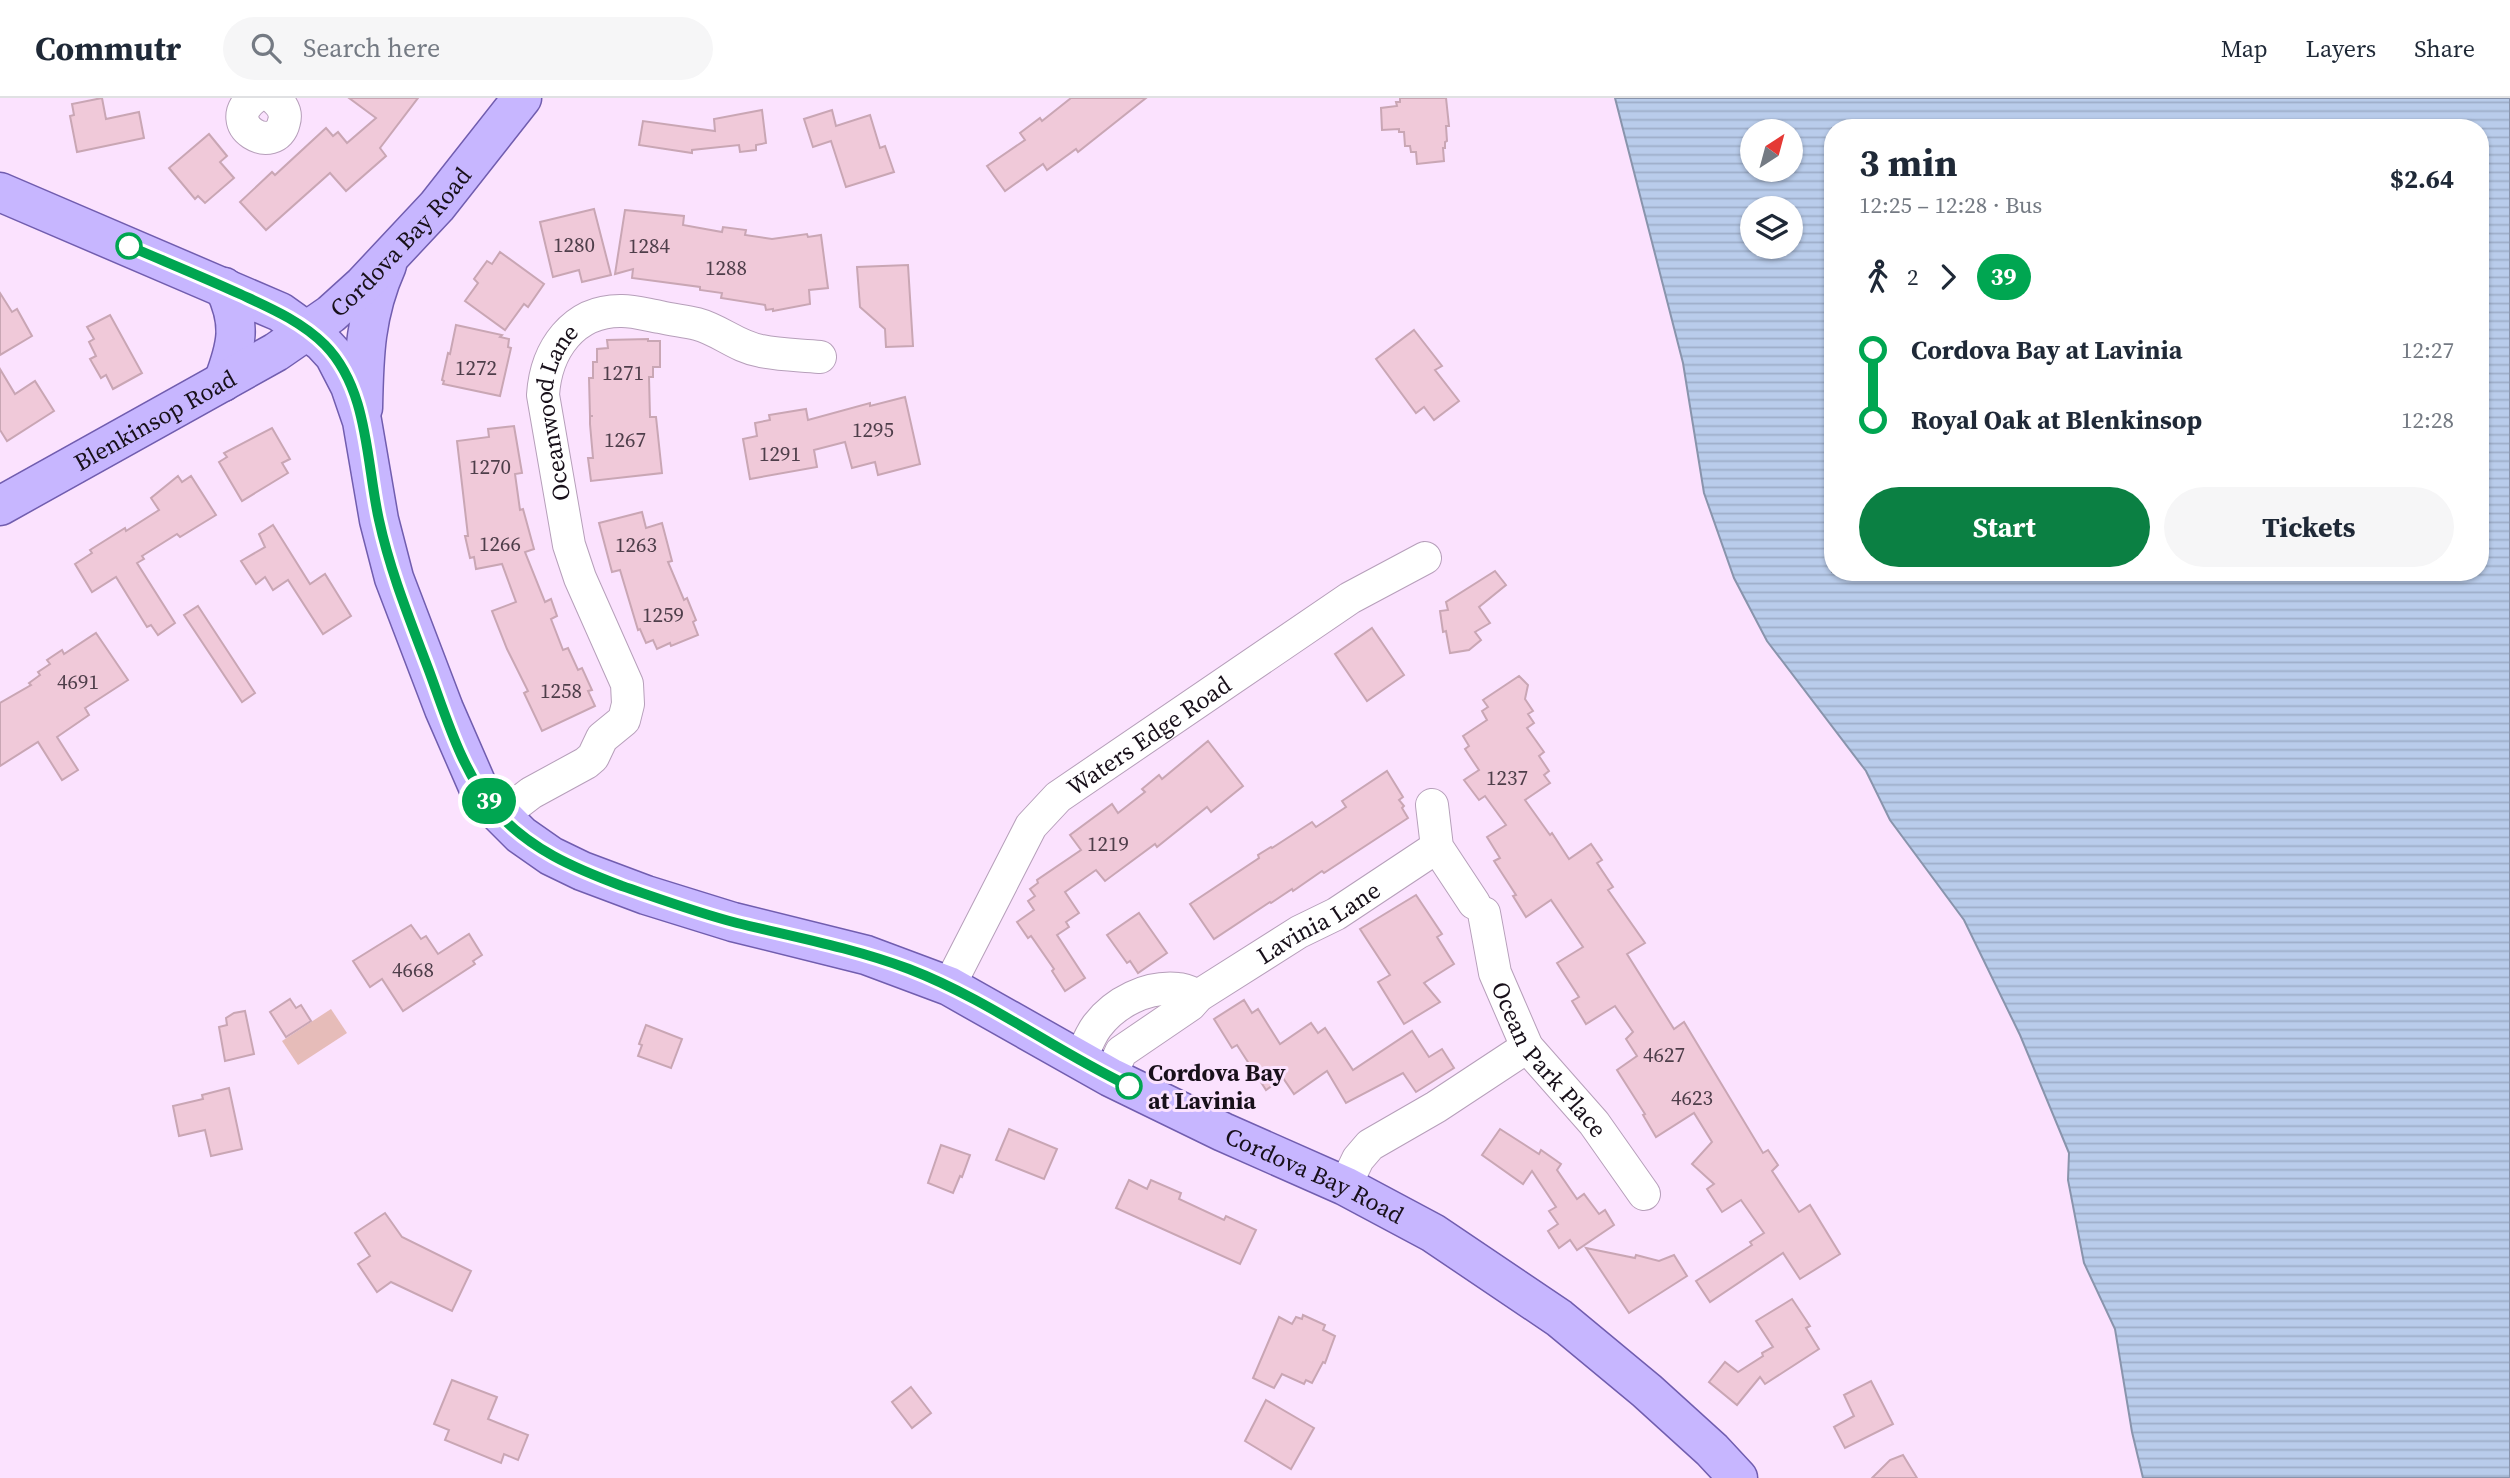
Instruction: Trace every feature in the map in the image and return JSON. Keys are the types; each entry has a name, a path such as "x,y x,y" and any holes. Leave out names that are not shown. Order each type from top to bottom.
{"main road":[{"name":"Cordova Bay Road","path":"522,98 472,163 393,254 363,285 308,331 334,355 350,386 362,421 379,520 394,578 466,764 478,787 495,808 521,835 551,856 582,871 692,910 866,954 949,986 1095,1069 1223,1132 1345,1186 1433,1233 1559,1318 1647,1391 1712,1450 1738,1478"},
{"path":"0,192 280,312 308,331"},
{"path":"362,421 365,344 370,310 393,254"},
{"path":"223,382 237,332 232,303 224,287"},
{"name":"Blenkinsop Road","path":"0,504 223,382 308,331"}],"street":[{"name":"Oceanwood Lane","path":"495,808 531,793 586,763 593,757 602,738 624,720 628,704 626,684 580,578 569,545 543,395 550,357 561,338 573,326 596,314 622,311 696,324 738,344 761,351 820,357"},
{"name":"Waters Edge Road","path":"949,986 1031,826 1058,797 1350,598 1425,558"},
{"path":"1432,805 1437,846"},
{"name":"Ocean Park Place","path":"1437,846 1479,908 1495,973 1527,1047 1594,1123 1644,1194"},
{"name":"Lavinia Lane","path":"1095,1069 1190,1006 1198,996 1299,932 1336,914 1437,846"},
{"path":"1345,1186 1358,1159 1370,1145 1436,1107 1527,1047"}],"shaded area":[{"path":"331,1009 347,1033 298,1065 282,1041"}],"water":[{"path":"1615,98 2510,98 2510,1478 2143,1478 2132,1432 2115,1329 2084,1263 2068,1180 2069,1153 2020,1035 1964,920 1890,820 1866,771 1767,641 1734,578 1704,493 1683,363"}],"building":[{"path":"102,98 106,119 139,112 144,138 77,152 70,116 74,115 72,104"},
{"path":"349,98 418,98 380,148 386,156 346,191 330,173 266,230 240,202 272,172 275,175 326,128 333,136 338,132 347,143 376,118"},
{"path":"1071,98 1146,98 1078,152 1076,149 1047,170 1043,164 1005,191 987,166 1025,140 1020,133 1040,118 1042,121"},
{"path":"1400,98 1446,98 1449,126 1446,126 1444,161 1417,164 1416,152 1411,152 1410,146 1405,146 1404,132 1399,132 1399,129 1382,130 1381,108 1397,106 1396,102 1400,102"},
{"path":"762,110 766,143 756,145 756,150 740,152 739,145 692,150 692,153 639,145 643,121 715,131 714,119"},
{"path":"832,110 836,126 870,115 880,148 885,146 894,172 846,187 831,141 813,147 804,119"},
{"path":"209,134 227,156 220,162 234,178 205,203 198,196 195,199 169,168"},
{"path":"594,209 611,275 582,282 579,270 553,277 540,222"},
{"path":"625,210 684,216 683,225 722,232 723,227 746,230 745,235 772,239 807,234 808,237 821,235 828,288 809,290 810,304 773,311 766,310 765,305 721,298 722,293 700,290 700,287 632,278 633,269 615,274"},
{"path":"500,252 544,284 528,307 524,304 505,330 465,301 478,283 474,279 487,261 492,264"},
{"path":"908,265 913,346 886,347 885,329 860,307 857,267"},
{"path":"0,293 12,312 17,309 32,336 0,355"},
{"path":"110,315 142,373 113,389 106,375 101,378 90,359 96,356 89,342 94,339 87,327"},
{"path":"456,325 509,339 508,347 511,348 500,396 443,384"},
{"path":"1414,330 1442,366 1435,370 1459,401 1434,420 1424,407 1416,413 1376,359"},
{"path":"607,340 660,341 660,367 653,367 653,377 649,377 650,417 656,417 662,473 591,481 588,458 593,458 589,378 593,378 593,362 597,362 597,349 608,348"},
{"path":"0,369 15,394 35,381 54,411 7,441 0,430"},
{"path":"905,397 920,464 878,475 875,462 852,468 845,442 814,450 817,467 750,479 743,439 757,436 755,423 770,420 769,415 806,409 808,420 870,403 870,406"},
{"path":"514,426 522,473 515,474 520,510 523,509 534,549 525,552 545,602 551,599 557,616 551,619 563,650 568,648 578,670 582,668 592,690 588,691 595,706 542,731 524,693 528,691 492,611 516,602 502,564 476,569 474,557 470,558 465,536 468,536 457,441 489,437 488,429"},
{"path":"272,428 290,459 282,463 288,473 242,501 219,462 227,457 224,453"},
{"path":"178,476 182,482 191,476 216,515 180,537 177,534 142,556 144,559 137,563 175,623 158,635 151,625 147,627 116,577 92,592 75,564 92,553 90,550 159,510 151,498"},
{"path":"642,512 646,528 662,523 672,561 668,562 684,600 687,598 696,620 693,622 698,635 657,649 653,640 646,643 640,629 638,630 620,570 612,572 599,523"},
{"path":"273,525 310,584 325,574 351,616 323,634 288,580 273,590 265,577 256,584 241,561 265,547 259,534"},
{"path":"1495,571 1506,585 1479,607 1490,623 1475,632 1481,640 1469,650 1450,653 1440,611 1448,610 1446,602"},
{"path":"198,606 255,693 242,702 184,615"},
{"path":"1372,628 1404,675 1367,701 1335,654"},
{"path":"96,633 128,680 85,708 89,715 57,737 78,770 62,780 38,742 0,766 0,703 31,685 29,683 40,675 38,672 50,664 47,660 62,650 64,654"},
{"path":"1519,676 1528,685 1525,699 1533,711 1528,714 1534,723 1527,728 1544,752 1539,756 1549,771 1544,775 1550,783 1525,800 1569,859 1591,844 1602,860 1597,863 1613,887 1608,890 1645,943 1627,954 1674,1029 1684,1022 1763,1153 1768,1150 1778,1165 1772,1171 1799,1212 1810,1205 1840,1254 1800,1279 1783,1253 1710,1302 1696,1281 1752,1245 1750,1242 1764,1233 1741,1200 1722,1212 1707,1189 1714,1184 1692,1164 1712,1142 1694,1113 1656,1137 1617,1070 1637,1056 1626,1039 1633,1032 1615,1006 1586,1024 1572,1001 1579,997 1557,963 1583,947 1551,900 1526,917 1513,896 1516,895 1494,861 1500,858 1487,837 1506,825 1485,796 1479,800 1464,780 1479,770 1465,749 1469,746 1463,736 1487,720 1482,711 1488,707 1483,700"},
{"path":"1208,741 1243,786 1211,812 1207,807 1157,847 1155,844 1105,881 1096,870 1065,892 1079,913 1066,922 1069,927 1057,935 1085,978 1065,991 1052,971 1054,969 1031,936 1028,938 1017,922 1034,910 1028,901 1035,896 1030,889 1038,883 1037,880 1081,850 1070,835 1112,804 1118,813 1145,792 1142,789 1159,775 1162,779"},
{"path":"1387,771 1403,797 1399,800 1408,818 1324,873 1322,871 1293,891 1292,889 1270,902 1214,939 1190,904 1259,858 1258,855 1312,822 1316,827 1346,807 1342,801"},
{"path":"1416,895 1442,934 1437,937 1454,964 1424,983 1440,1002 1404,1024 1378,982 1390,975 1360,929"},
{"path":"1139,913 1167,953 1138,973 1130,961 1127,963 1107,935"},
{"path":"411,925 421,939 426,936 438,954 469,934 482,955 473,961 475,964 403,1011 382,979 370,987 353,961"},
{"path":"290,999 296,1008 301,1005 311,1021 286,1037 270,1012"},
{"path":"1244,1000 1252,1013 1258,1009 1280,1044 1311,1023 1318,1033 1325,1028 1353,1070 1412,1031 1429,1057 1442,1049 1454,1068 1416,1092 1403,1073 1346,1103 1327,1071 1294,1094 1283,1078 1266,1090 1237,1045 1232,1048 1214,1019"},
{"path":"245,1011 254,1054 225,1061 219,1027 227,1025 226,1018 234,1013"},
{"path":"646,1025 682,1039 671,1068 638,1056"},
{"path":"229,1088 242,1149 211,1156 205,1130 179,1136 173,1106 203,1099 202,1095"},
{"path":"1009,1129 1057,1149 1044,1179 996,1160"},
{"path":"1500,1129 1539,1154 1541,1150 1561,1164 1557,1170 1577,1199 1584,1194 1599,1214 1605,1210 1614,1225 1577,1250 1570,1240 1559,1248 1548,1231 1558,1224 1549,1211 1556,1207 1532,1171 1523,1184 1482,1155"},
{"path":"941,1145 970,1155 953,1193 928,1183"},
{"path":"1129,1180 1147,1189 1151,1180 1181,1193 1179,1199 1224,1220 1226,1216 1256,1230 1240,1264 1116,1208"},
{"path":"385,1213 402,1237 471,1271 452,1311 391,1282 377,1292 358,1264 370,1256 355,1233"},
{"path":"1586,1248 1659,1261 1674,1255 1687,1276 1629,1313"},
{"path":"1792,1299 1810,1326 1806,1328 1819,1349 1765,1384 1760,1377 1737,1405 1709,1382 1725,1362 1738,1372 1773,1347 1756,1321"},
{"path":"1303,1315 1325,1325 1323,1330 1335,1336 1325,1363 1323,1362 1312,1383 1306,1380 1304,1384 1282,1374 1274,1388 1253,1378 1279,1317 1292,1324 1296,1317 1302,1319"},
{"path":"452,1380 497,1397 488,1419 528,1435 518,1460 504,1454 501,1463 445,1440 449,1430 434,1424"},
{"path":"1871,1381 1893,1424 1845,1448 1834,1427 1854,1416 1844,1395"},
{"path":"911,1387 931,1413 912,1428 892,1402"},
{"path":"1266,1400 1314,1428 1291,1469 1245,1441"},
{"path":"1903,1455 1917,1478 1872,1478 1890,1460"}],"bus line":[{"name":"39","path":"129,246 280,312 322,342 334,355 350,386 362,421 379,520 394,578 444,709 478,787 521,835 551,856 582,871 646,895 733,922 866,954 908,969 949,986 1008,1017 1129,1086"}],"place":[{"name":"Cordova Bay at Lavinia","path":"1129,1086"}]}
